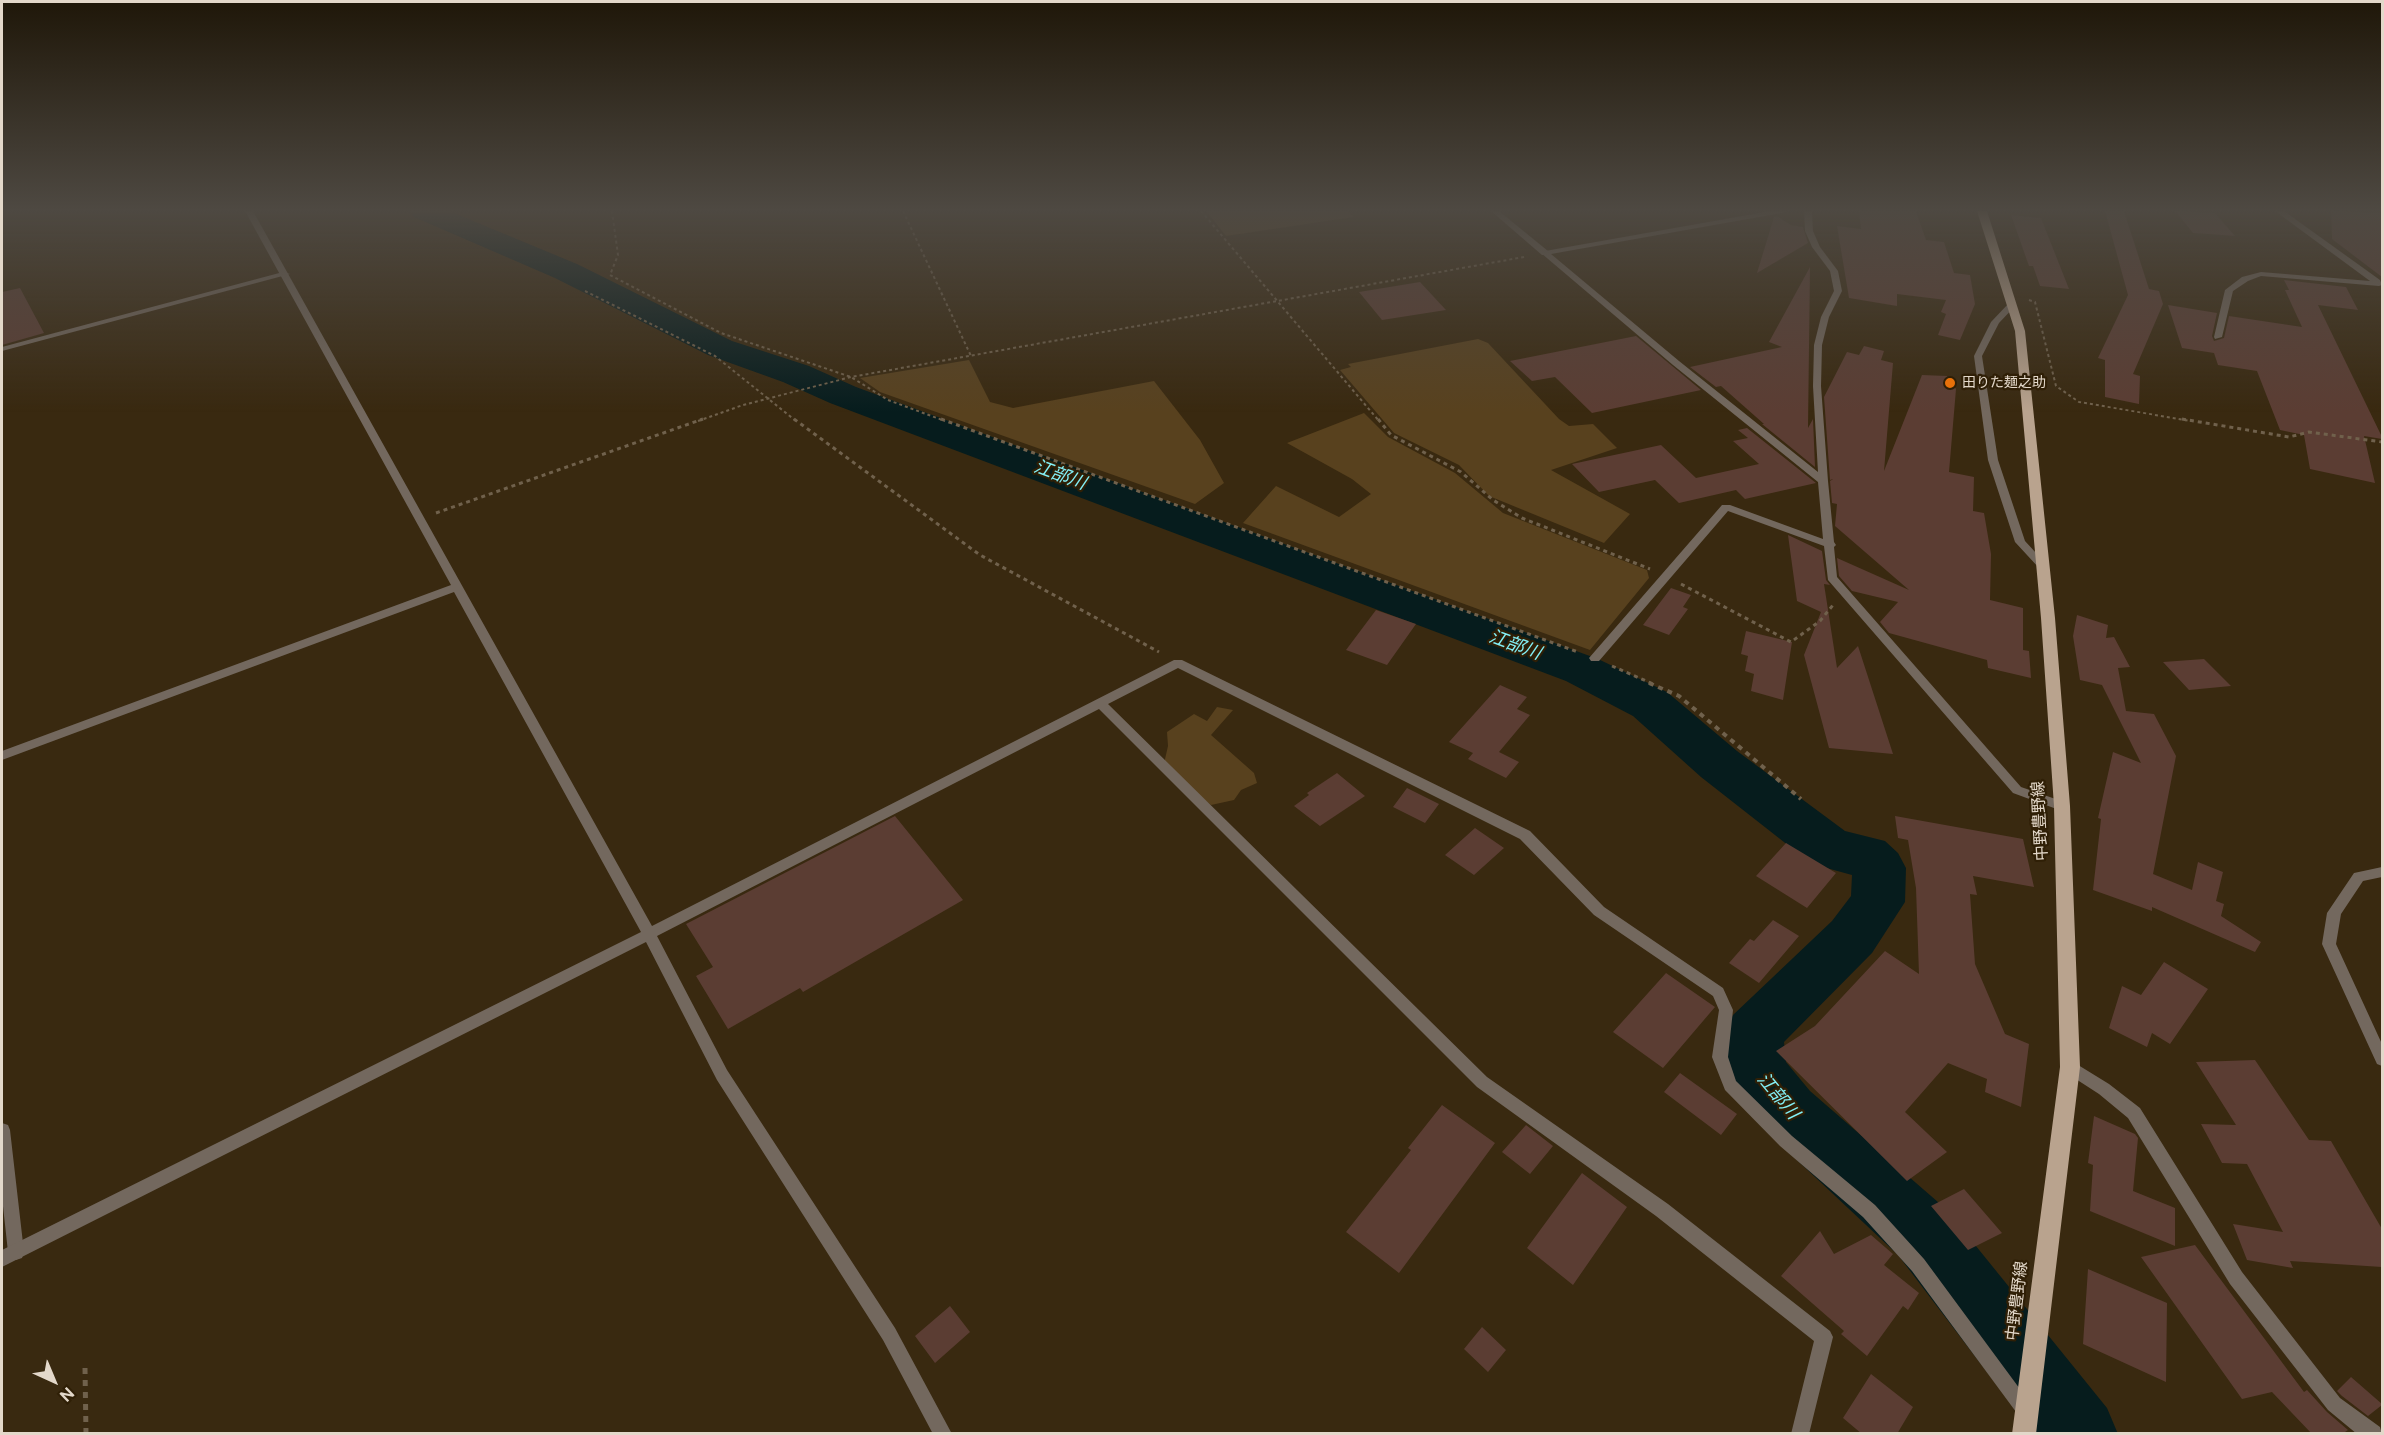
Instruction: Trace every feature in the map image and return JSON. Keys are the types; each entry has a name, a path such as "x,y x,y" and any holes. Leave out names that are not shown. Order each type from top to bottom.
{"main road":[{"name":"中野豊野線","path":"2003,278 2020,331 2043,566 2062,806 2070,1067 2025,1422"}],"street":[{"path":"2,348 271,278"},
{"path":"288,278 649,934 722,1075 889,1334 943,1434"},
{"path":"1575,278 1822,481"},
{"path":"1836,278 1839,291 1825,317 1818,345 1817,386 1822,481 1831,545 1832,578 2017,790 2062,806"},
{"path":"2218,338 2229,290 2248,278"},
{"path":"2304,278 2381,285"},
{"path":"2010,299 1995,321 1978,356 1993,460 2020,542 2043,566"},
{"path":"1595,658 1726,507 1831,545"},
{"path":"2,756 456,586"},
{"path":"2,1130 9,1256 1101,705 1178,663 1526,835 1599,911 1718,992 1726,1010 1720,1057 1730,1085 1786,1141 1869,1210 1911,1257 2025,1422"},
{"path":"1101,705 1482,1082 1662,1210 1824,1337 1800,1434"},
{"path":"2382,872 2359,877 2334,913 2329,944 2382,1059"},
{"path":"2070,1067 2104,1089 2134,1113 2236,1278 2334,1404 2373,1434"}],"path":[{"path":"616,278 721,333 851,377 888,400 1595,658 1679,696 1801,799"},
{"path":"934,278 971,356"},
{"path":"1257,278 1391,435 1461,471 1493,500 1522,518 1666,577 1791,642 1820,621 1833,607 1832,578"},
{"path":"419,518 769,398 851,377 1402,278"},
{"path":"585,291 715,356 830,448 980,555 1178,663"},
{"path":"2010,299 2035,302 2056,386 2079,402 2289,437 2309,432 2382,442"},
{"path":"85,1368 86,1434"}],"shaded area":[{"path":"1478,339 1488,343 1559,419 1569,426 1593,424 1617,448 1551,470 1630,514 1604,543 1489,496 1459,465 1394,433 1340,370 1351,367 1348,364"},
{"path":"969,360 990,402 1013,408 1154,381 1200,440 1224,483 1195,504 880,392 860,378"},
{"path":"1364,413 1388,437 1455,473 1503,513 1647,570 1649,578 1590,650 1243,523 1276,486 1339,517 1371,494 1352,479 1287,443"},
{"path":"1217,707 1233,710 1211,735 1254,773 1257,783 1241,790 1234,800 1211,805 1163,768 1168,746 1167,732 1194,714 1207,721"}],"building":[{"path":"1804,278 1810,278 1808,428 1813,419 1815,467 1762,424 1764,424 1721,386 1716,387 1690,367 1782,347 1769,342"},
{"path":"1846,278 1971,278 1975,304 1960,340 1938,335 1946,314 1941,312 1946,300 1897,294 1897,306 1849,298"},
{"path":"2037,278 2065,278 2069,289 2040,286"},
{"path":"2123,278 2145,278 2149,289 2159,291 2163,304 2133,374 2140,376 2139,404 2105,397 2105,360 2098,358 2128,295"},
{"path":"2284,280 2346,287 2358,310 2318,305 2382,437 2382,439 2364,436 2375,483 2310,469 2304,435 2280,430 2257,371 2218,365 2214,353 2182,348 2168,305 2217,313 2212,336 2214,341 2224,338 2229,316 2302,327 2285,290 2289,290"},
{"path":"1420,282 1446,310 1382,320 1359,292"},
{"path":"20,288 44,333 2,345 2,292"},
{"path":"1636,336 1701,390 1592,413 1555,377 1532,381 1510,361"},
{"path":"1864,346 1884,351 1881,360 1893,363 1884,471 1922,375 1947,376 1956,389 1949,472 1974,477 1973,511 1984,513 1991,554 1990,600 2023,608 2023,650 2029,651 2031,678 1988,668 1987,660 1889,633 1880,622 1898,602 1852,591 1839,576 1837,558 1909,590 1835,526 1837,504 1832,503 1830,481 1833,479 1830,480 1824,397 1847,352 1859,355"},
{"path":"1747,428 1816,483 1745,499 1736,490 1679,503 1655,480 1599,492 1572,464 1661,445 1696,478 1759,464 1733,441 1748,438 1738,430"},
{"path":"1788,535 1822,551 1826,580 1830,585 1824,584 1837,668 1858,646 1893,754 1829,748 1804,655 1821,612 1797,601"},
{"path":"1671,588 1691,595 1683,607 1688,609 1669,635 1643,625"},
{"path":"1376,610 1416,624 1387,665 1346,650"},
{"path":"2077,615 2108,625 2106,638 2114,637 2130,667 2118,668 2126,711 2154,714 2176,756 2153,874 2192,890 2198,862 2223,872 2216,901 2224,904 2221,916 2261,942 2255,952 2152,907 2152,911 2093,890 2101,819 2098,818 2113,752 2141,763 2102,685 2080,680 2073,636"},
{"path":"1746,631 1792,642 1783,700 1751,691 1754,674 1745,671 1748,656 1741,654"},
{"path":"2204,659 2231,686 2189,690 2163,662"},
{"path":"1500,685 1527,697 1517,709 1530,715 1499,752 1519,762 1506,778 1468,759 1473,753 1449,742"},
{"path":"1337,773 1365,796 1320,826 1294,806 1309,795 1307,793"},
{"path":"1407,788 1439,804 1425,823 1393,807"},
{"path":"895,816 963,900 803,992 800,988 728,1029 696,976 713,967 686,924"},
{"path":"1895,816 2023,839 2034,887 1973,876 1977,895 1970,894 1975,964 2005,1034 2029,1044 2021,1107 1985,1092 1987,1079 1948,1063 1905,1112 1947,1152 1907,1181 1776,1051 1815,1026 1885,951 1919,974 1916,888 1908,840 1898,838"},
{"path":"1475,828 1504,848 1474,875 1445,855"},
{"path":"1786,843 1836,873 1807,908 1756,876"},
{"path":"1773,920 1799,936 1759,983 1729,963 1750,939 1754,941"},
{"path":"2164,962 2208,989 2170,1044 2152,1033 2147,1047 2109,1028 2122,986 2141,995"},
{"path":"1666,973 1715,1007 1663,1068 1613,1032"},
{"path":"2255,1060 2309,1140 2331,1141 2382,1229 2382,1267 2290,1261 2293,1268 2247,1260 2233,1224 2283,1232 2247,1164 2222,1163 2201,1124 2236,1125 2196,1062"},
{"path":"1680,1073 1737,1114 1721,1135 1664,1092"},
{"path":"1442,1105 1495,1143 1399,1273 1346,1232 1411,1150 1408,1148"},
{"path":"2094,1116 2135,1134 2138,1138 2133,1191 2175,1208 2175,1246 2090,1211 2093,1165 2088,1163"},
{"path":"1526,1125 1553,1146 1530,1174 1502,1152"},
{"path":"1582,1173 1627,1207 1573,1285 1527,1248"},
{"path":"1964,1189 2002,1233 1968,1250 1931,1206"},
{"path":"1820,1231 1834,1254 1871,1235 1893,1254 1884,1265 1919,1293 1908,1310 1903,1306 1867,1356 1841,1334 1844,1331 1781,1276"},
{"path":"2195,1245 2304,1392 2307,1390 2348,1430 2342,1434 2312,1434 2272,1392 2242,1399 2141,1257"},
{"path":"2088,1269 2167,1303 2166,1382 2083,1344"},
{"path":"950,1306 970,1332 935,1363 915,1336"},
{"path":"1482,1327 1506,1350 1488,1372 1464,1349"},
{"path":"1871,1374 1913,1407 1897,1434 1862,1434 1843,1418"},
{"path":"2351,1377 2382,1404 2368,1416 2337,1391"}],"waterway":[{"name":"江部川","path":"580,278 720,348 796,374 843,395 1582,670 1650,704 1719,764 1831,849 1866,856 1879,868 1878,902 1852,937 1754,1033 1756,1072 1788,1111 1922,1232 2081,1434"}],"place":[{"name":"田りた麺之助","path":"1950,383"}]}
